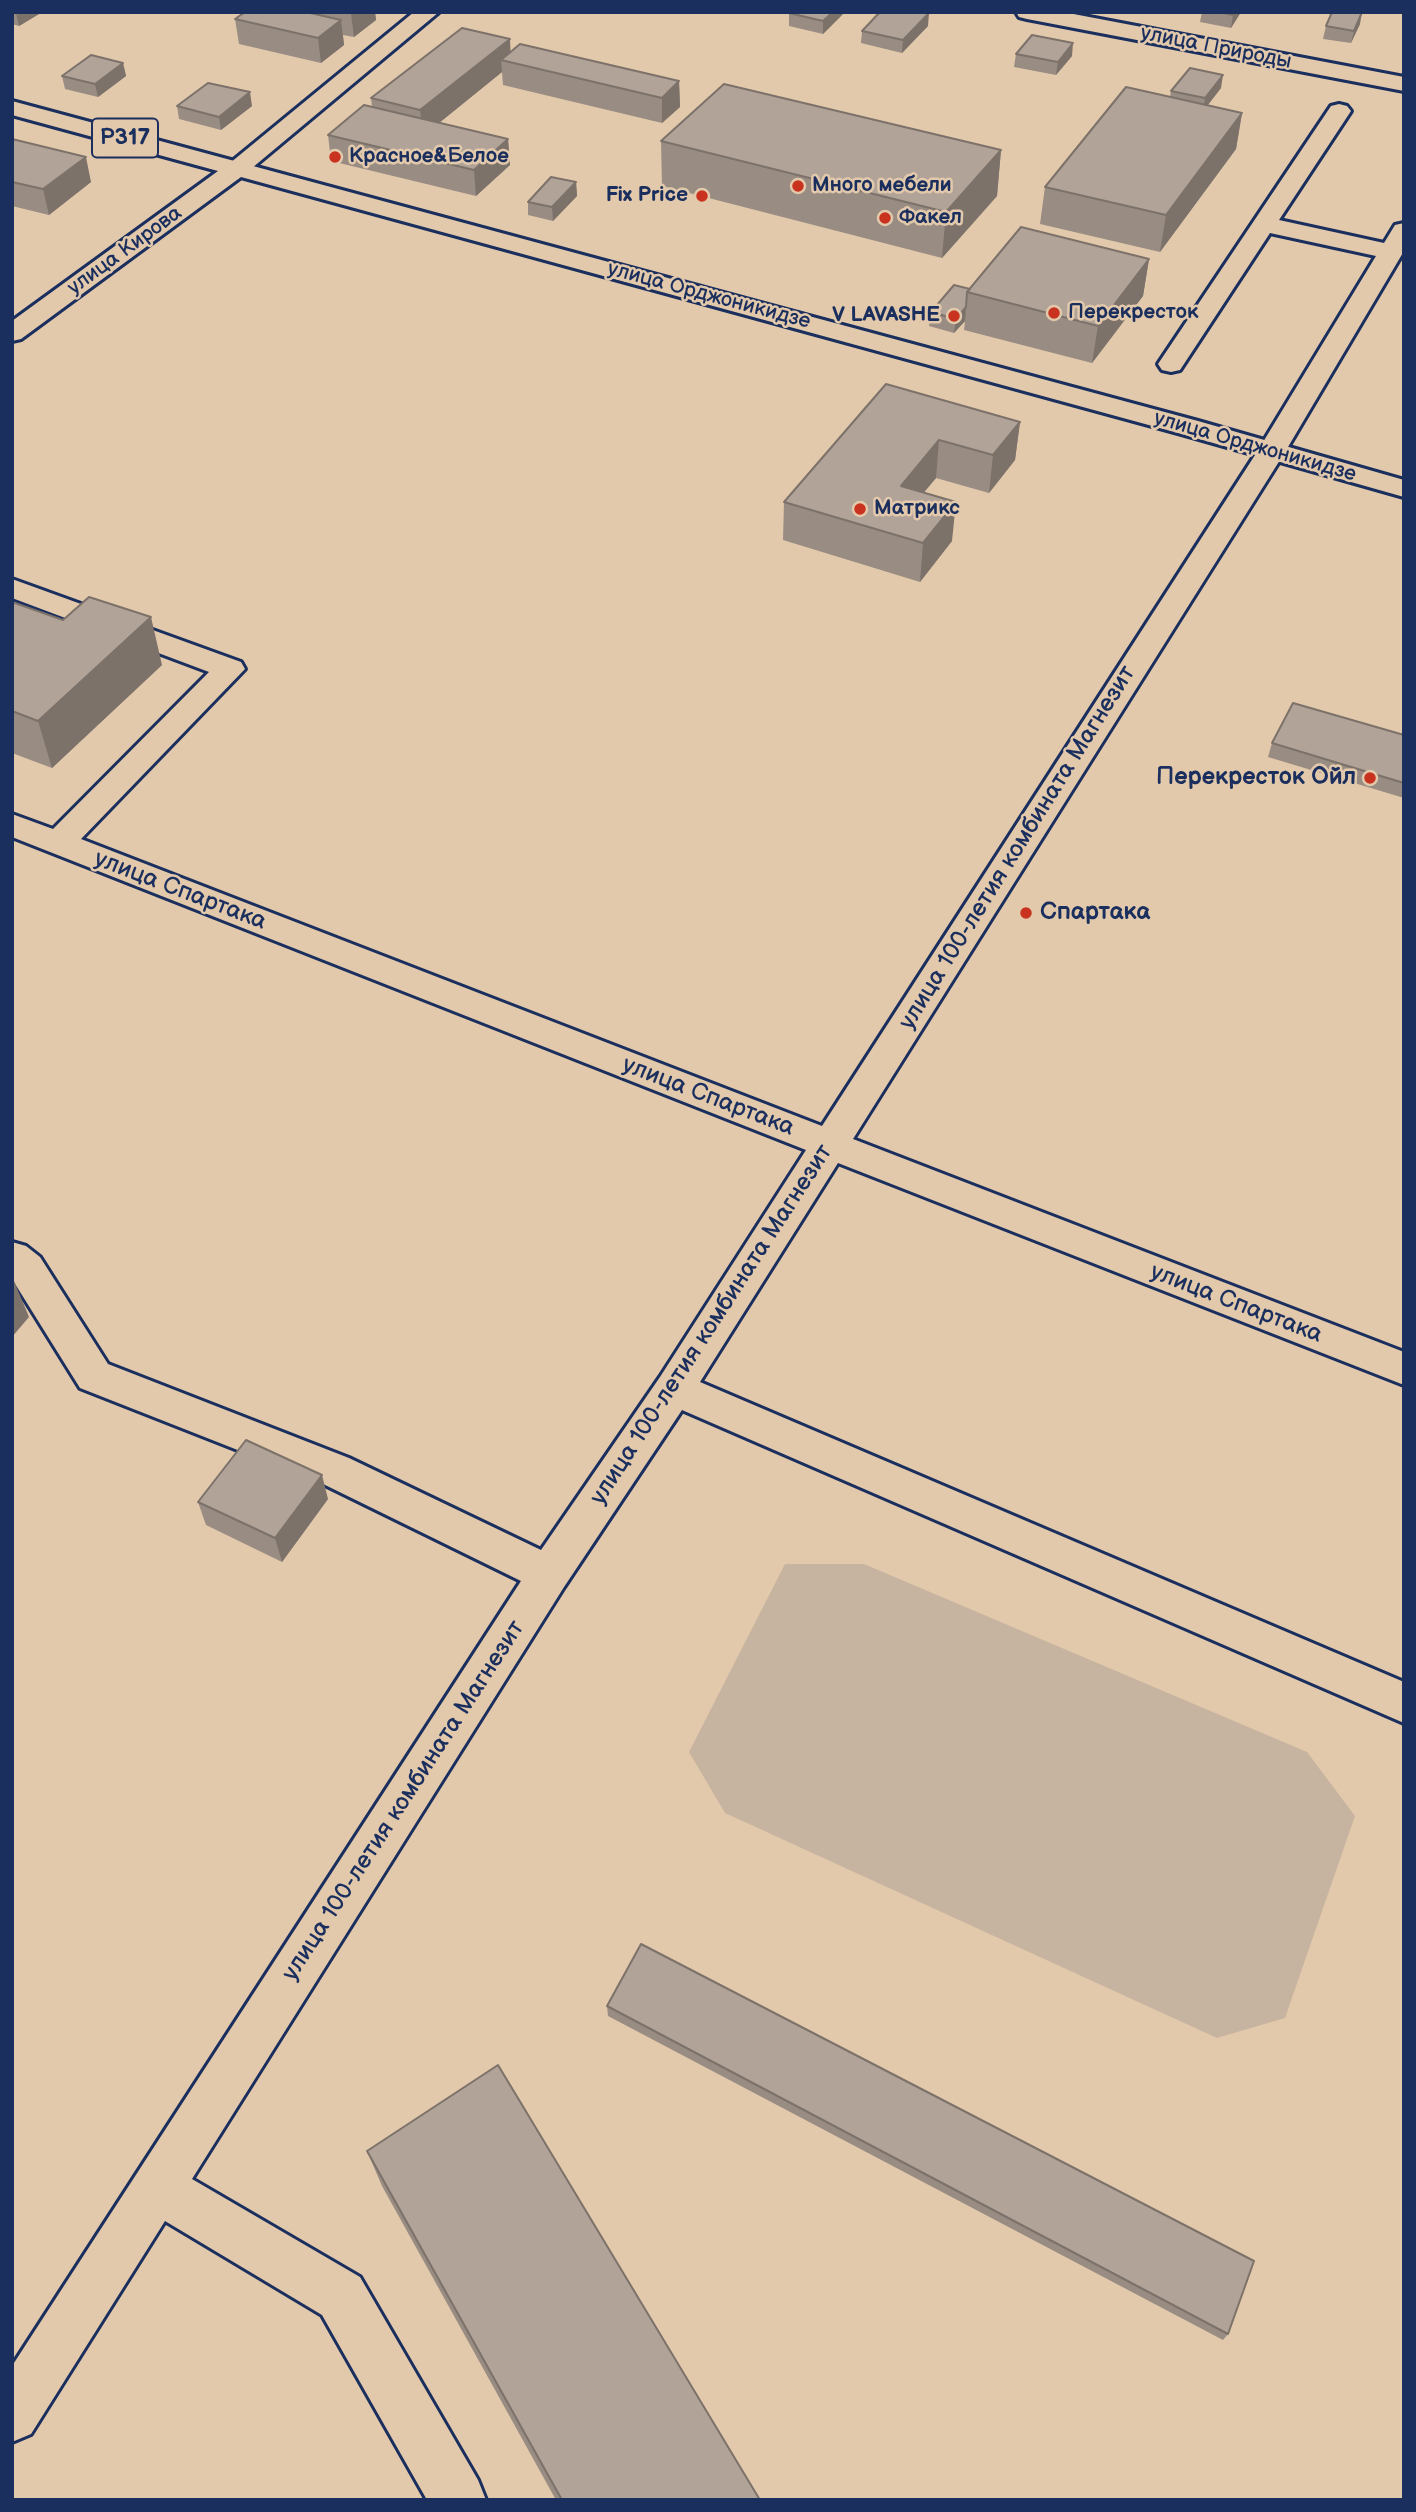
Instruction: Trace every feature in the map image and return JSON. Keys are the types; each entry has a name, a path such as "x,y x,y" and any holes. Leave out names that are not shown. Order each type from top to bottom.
{"street":[{"name":"улица Кирова","path":"12,333 238,168 428,12"},
{"name":"улица Природы","path":"1027,12 1404,84"},
{"name":"улица Орджоникидзе","path":"12,108 1404,489"},
{"path":"1171,364 1339,111"},
{"path":"1265,223 1397,241"},
{"name":"улица 100-летия комбината Магнезит","path":"12,2415 549,1574 674,1389 1271,452 1397,241"},
{"path":"12,588 230,670 58,843"},
{"name":"улица Спартака","path":"12,825 1404,1369"},
{"path":"12,1257 26,1268 93,1376 334,1470 549,1574"},
{"path":"674,1389 1404,1703"},
{"path":"158,2188 341,2296 458,2500"}],"shaded area":[{"path":"785,1564 864,1564 1307,1752 1355,1816 1285,2018 1217,2038 725,1813 689,1752"}],"building":[{"path":"245,12 306,12 341,20 318,38 235,19"},
{"path":"790,12 833,12 823,21"},
{"path":"880,12 929,13 903,40 862,31"},
{"path":"1332,12 1362,12 1354,31 1326,26"},
{"path":"462,28 510,39 420,110 371,98"},
{"path":"1032,35 1073,43 1058,62 1016,54"},
{"path":"520,44 679,81 662,98 501,60"},
{"path":"91,55 123,63 95,84 62,76"},
{"path":"1190,68 1223,75 1205,98 1171,91"},
{"path":"208,83 250,92 219,117 177,106"},
{"path":"724,84 1001,150 946,212 661,141"},
{"path":"1126,87 1242,113 1166,215 1045,187"},
{"path":"364,105 508,139 474,170 328,135"},
{"path":"12,139 86,157 43,189 12,182"},
{"path":"551,177 576,182 552,207 528,202"},
{"path":"1021,227 1149,259 1098,326 967,292"},
{"path":"954,285 970,289 967,292 966,307 956,319 931,312"},
{"path":"886,384 1020,422 993,455 939,440 901,486 956,502 923,543 784,502"},
{"path":"89,597 151,617 38,721 12,711 12,602 63,620"},
{"name":"Перекресток Ойл","path":"1293,703 1404,735 1404,783 1272,743"},
{"path":"246,1440 322,1475 275,1538 198,1502"},
{"path":"641,1944 1254,2261 1228,2334 607,2006"},
{"path":"498,2065 760,2500 562,2500 367,2151"}],"place":[{"name":"Красное&Белое","path":"335,157"},
{"name":"Много мебели","path":"798,186"},
{"name":"Fix Price","path":"702,196"},
{"name":"Факел","path":"885,218"},
{"name":"Перекресток","path":"1054,313"},
{"name":"V LAVASHE","path":"954,316"},
{"name":"Матрикс","path":"860,509"},
{"name":"Перекресток Ойл","path":"1370,778"},
{"name":"Спартака","path":"1026,913"}]}
